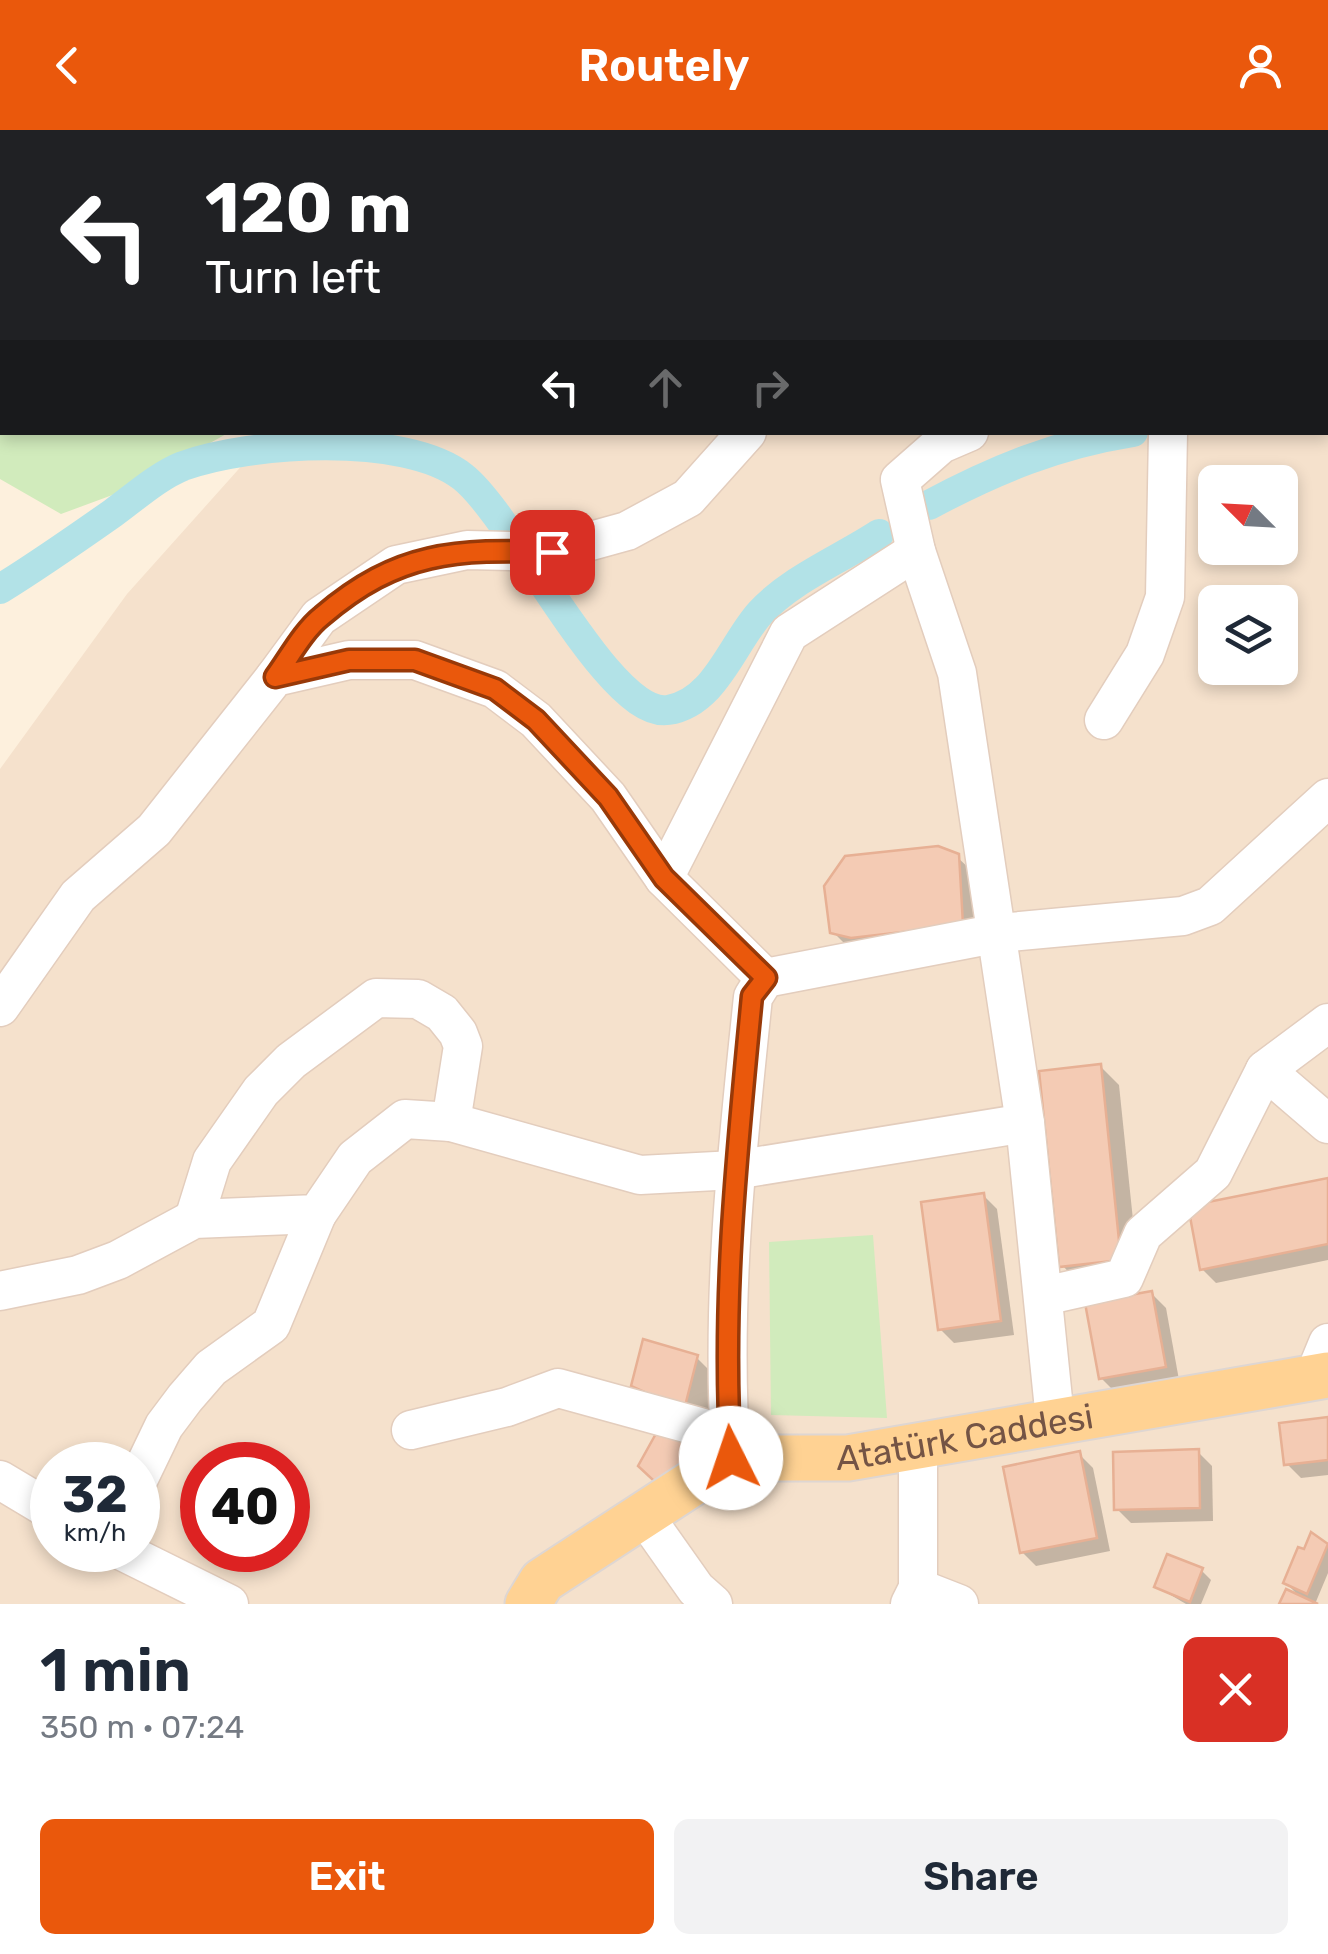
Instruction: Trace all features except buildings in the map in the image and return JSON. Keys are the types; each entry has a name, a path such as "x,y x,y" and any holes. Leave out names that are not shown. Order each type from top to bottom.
{"main road":[{"name":"Atatürk Caddesi","path":"730,1446 848,1458 1323,1365"},
{"path":"528,1604 542,1582 642,1514 730,1446"}],"street":[{"path":"0,1007 78,896 154,830 319,618 396,565 466,550 552,552 627,530 688,498 744,435"},
{"path":"947,436 900,480 916,550 956,673 999,933 1025,1123 1055,1419"},
{"path":"1104,720 1144,654 1166,597 1168,447"},
{"path":"664,878 789,633 916,550"},
{"path":"275,677 349,660 415,660 495,689 536,720 608,797 664,878 766,978"},
{"path":"411,1430 507,1407 558,1388 730,1446 724,1363 735,1170 752,996 766,978 999,933 1184,916 1210,906 1328,798"},
{"path":"194,1219 212,1161 261,1091 291,1061 376,998 418,999 442,1013 458,1034 463,1046 452,1122"},
{"path":"1044,1296 1124,1278 1143,1234 1213,1172 1265,1070 1328,1023"},
{"path":"1265,1070 1328,1124"},
{"path":"156,1442 164,1426 211,1368 270,1326 317,1214 355,1158 404,1119 452,1122 640,1175 735,1170 1025,1123"},
{"path":"0,1291 78,1275 118,1260 194,1219 317,1214"},
{"path":"918,1445 914,1596 960,1604"},
{"path":"0,1480 30,1498"},
{"path":"642,1514 696,1589 713,1604"},
{"path":"160,1570 229,1604"}],"shaded area":[{"path":"269,435 1328,435 1328,1604 0,1604 0,769 127,594"}],"green space":[{"path":"0,435 224,435 126,490 61,514 0,479"},
{"path":"873,1235 887,1418 771,1415 769,1242"}],"waterway":[{"path":"929,505 1028,459 1118,435"},
{"path":"0,589 183,466 246,451 285,447 326,445 404,452 437,462 463,477 484,499 562,612 618,683 644,704 668,710 684,705 710,684 772,601 879,534"}],"route":[{"path":"552,552 466,550 396,565 319,618 275,677 349,660 415,660 495,689 536,720 608,797 664,878 766,978 752,996 735,1170 724,1363 731,1458"}]}
